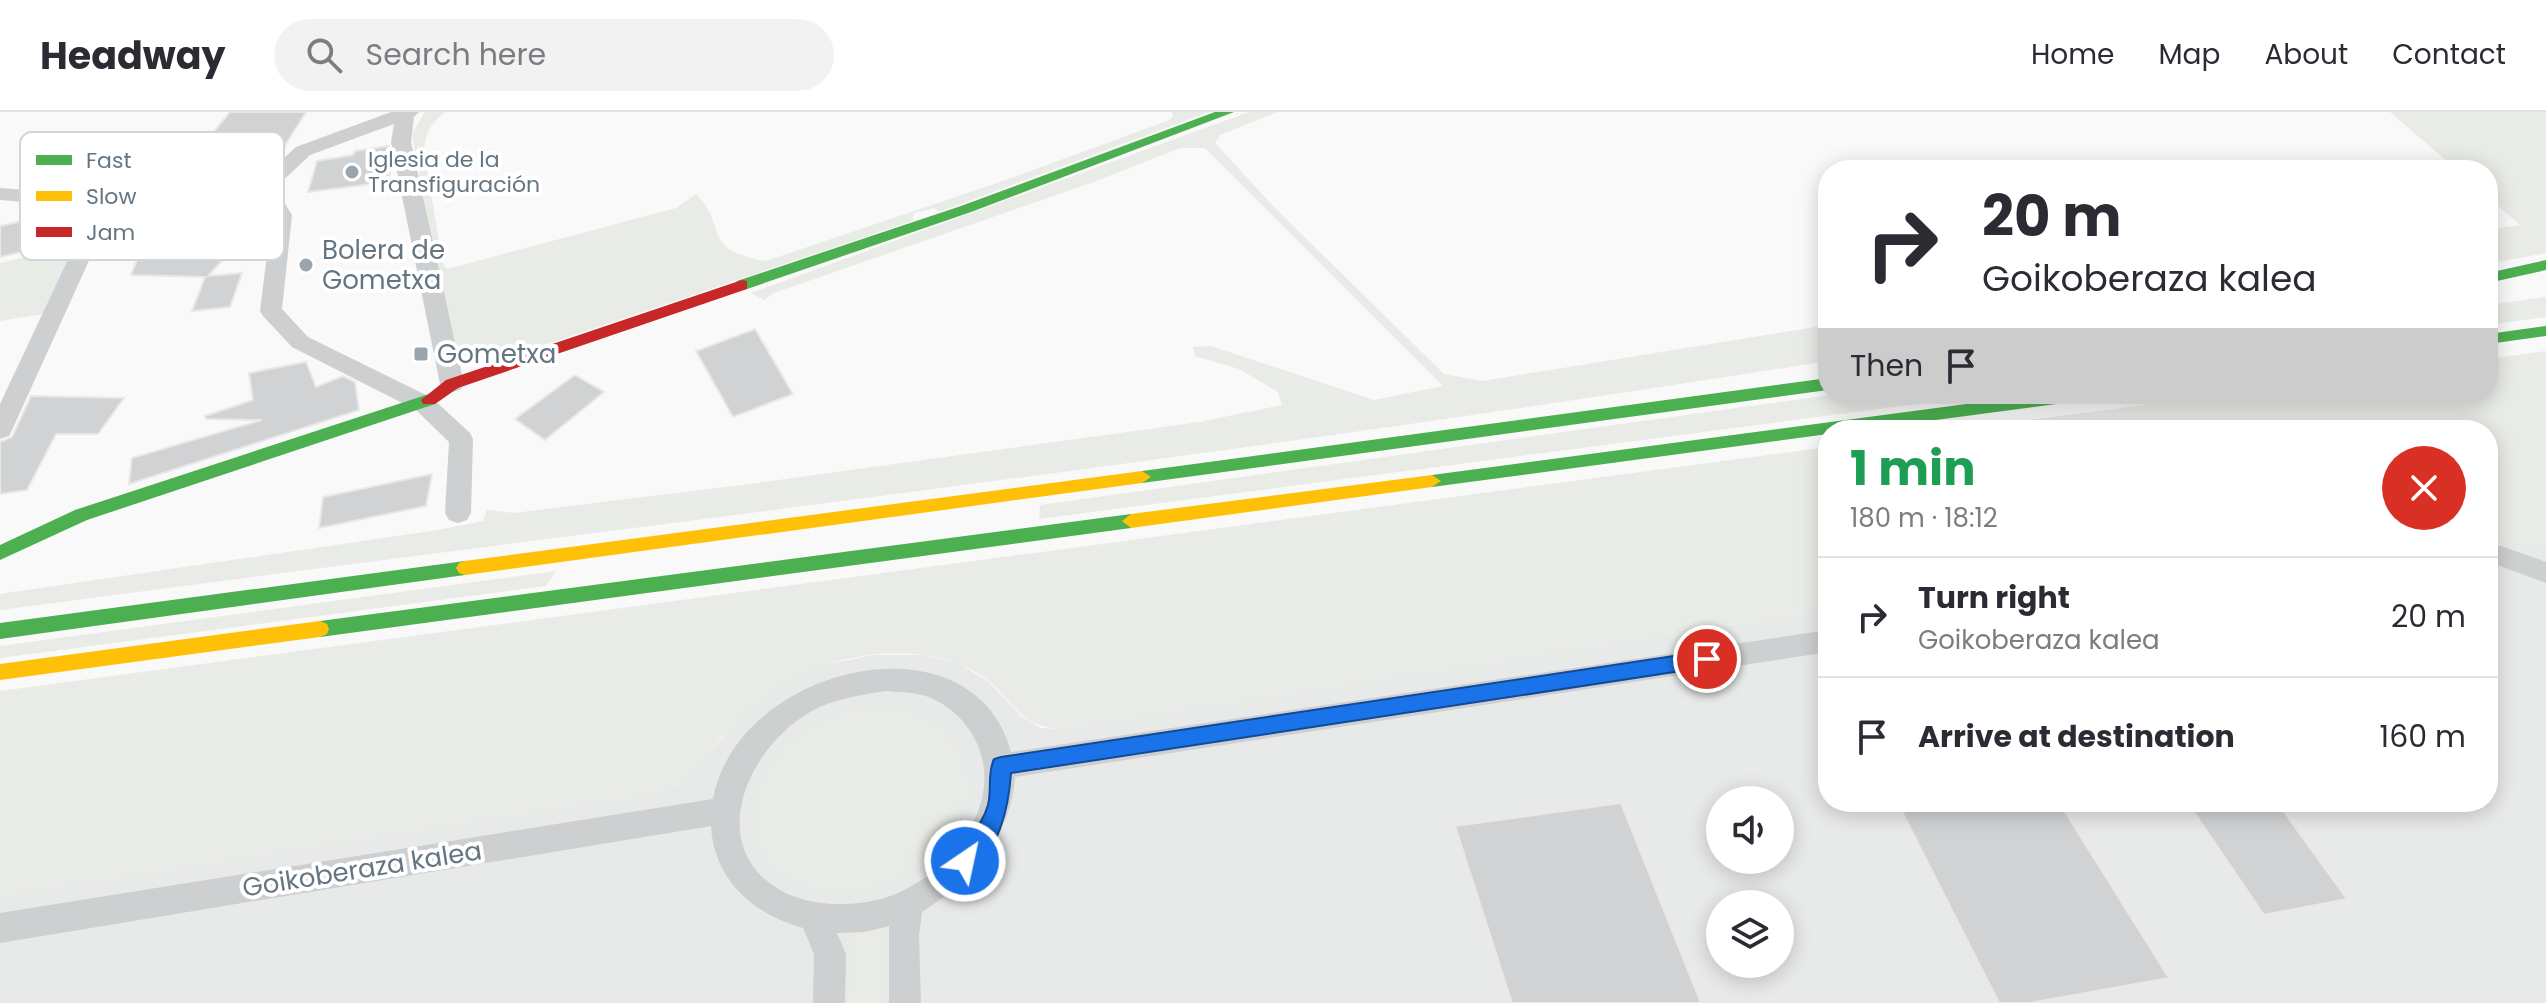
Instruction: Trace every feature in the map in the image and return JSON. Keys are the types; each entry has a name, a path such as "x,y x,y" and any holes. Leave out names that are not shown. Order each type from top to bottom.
{"main road":[{"path":"0,553 81,515 424,404 452,384 966,209 1227,112"},
{"path":"2498,276 2546,265"},
{"path":"2498,293 2532,288"},
{"path":"2498,338 2546,331"},
{"path":"0,631 1818,385"},
{"path":"1891,420 2011,404"},
{"path":"0,672 1818,430"}],"street":[{"path":"406,113 401,142 452,384"},
{"path":"284,169 303,151 406,113"},
{"path":"0,194 20,196"},
{"path":"0,430 79,260"},
{"path":"277,260 271,311 300,342 424,404 461,439 458,513"},
{"path":"2498,556 2546,573"},
{"path":"1001,766 1818,643"},
{"path":"886,679 927,685 963,702 988,730 1001,766 998,805 981,843 950,879 908,905 861,918 814,918 774,905 744,880 727,847 725,810 736,770 762,733 799,704 841,686 886,679"},
{"name":"Goikoberaza kalea","path":"0,928 725,810"},
{"path":"905,1003 903,936 908,905"},
{"path":"814,918 830,954 829,1003"}],"shaded area":[{"path":"425,112 445,112 429,130 424,153 443,264 447,269 676,208 696,194 706,206 723,244 731,251 766,261 1003,181 1167,121 1173,117 1172,112 1209,112 939,212 934,208 914,213 912,221 500,360 462,357 449,340 412,134"},
{"path":"1249,112 1277,112 1220,135 1215,143 1275,208 1444,374 1482,381 1818,327 1818,363 1143,461 0,610 0,594 438,530 483,521 487,510 514,513 749,484 1200,422 1282,405 1278,392 1239,369 1195,356 1193,347 1211,346 1374,400 1443,386 1205,148 1180,148 1091,183 774,293 764,300 751,293"},
{"path":"2390,112 2546,112 2546,253 2498,262 2498,228 2520,225 2498,206 2498,160 2445,160"},
{"path":"20,258 71,260 48,313 0,321 0,263"},
{"path":"2546,297 2546,317 2498,324 2498,304"},
{"path":"2546,351 2546,543 2498,537 2498,420 2030,420 2151,404 2498,404 2498,358"},
{"path":"1818,397 1818,404 1917,404 1039,519 1040,505"},
{"path":"1818,448 1818,612 1062,729 1028,719 989,681 957,664 921,655 863,656 811,671 764,699 721,738 687,778 676,787 664,791 0,896 0,691"},
{"path":"2498,537 2546,543 2546,1003 0,1003 0,896 652,794 679,786 749,708 781,685 819,666 873,655 922,655 957,663 988,681 1021,716 1041,728 1062,729 1818,612 1818,812 2498,812"},
{"path":"556,571 546,586 0,658 0,646"},
{"path":"877,705 919,713 942,727 951,737 968,776 965,809 949,839 924,864 891,883 855,892 818,891 784,876 767,861 757,843 753,824 754,804 760,784 770,765 798,733 836,714"},
{"path":"885,929 885,1003 848,1003 849,934"}],"building":[{"path":"230,112 306,112 284,147 284,132 214,132"},
{"name":"Iglesia de la Transfiguración","path":"389,146 392,161 388,182 308,192 317,161"},
{"path":"20,222 20,252 0,257 0,226"},
{"path":"137,260 222,260 208,276 242,273 230,307 192,311 205,277 131,275"},
{"path":"755,329 793,394 733,417 696,351"},
{"path":"306,362 316,387 343,376 355,382 359,410 129,484 132,458 262,420 206,419 205,416 253,400 249,373"},
{"path":"575,375 604,392 545,440 515,419"},
{"path":"31,396 124,398 98,434 56,434 27,490 0,494 0,442 12,437"},
{"path":"432,474 426,506 319,528 323,497"},
{"path":"1621,803 1701,1003 1512,1003 1455,826"},
{"path":"1902,812 2065,812 2169,978 2030,1003 1999,1003"},
{"path":"2194,812 2284,812 2347,899 2264,915"}],"traffic: fast":[{"path":"742,285 966,209 1227,112"},
{"path":"2498,276 2546,265"},
{"path":"2498,338 2546,331"},
{"path":"1142,477 1818,385"},
{"path":"0,553 81,515 429,400"},
{"path":"1891,420 2011,404"},
{"path":"1432,481 1818,430"},
{"path":"320,629 1131,521"},
{"path":"0,631 465,568"}],"traffic: slow":[{"path":"465,568 1142,477"},
{"path":"1131,521 1432,481"},
{"path":"0,672 320,629"}],"traffic: jam":[{"path":"429,400 452,384 742,285"}],"place":[{"name":"Iglesia de la Transfiguración","path":"352,172"},
{"name":"Bolera de Gometxa","path":"306,265"},
{"name":"Gometxa","path":"421,354"}],"route":[{"path":"965,861 981,843 998,805 1001,766 1707,659"}]}
